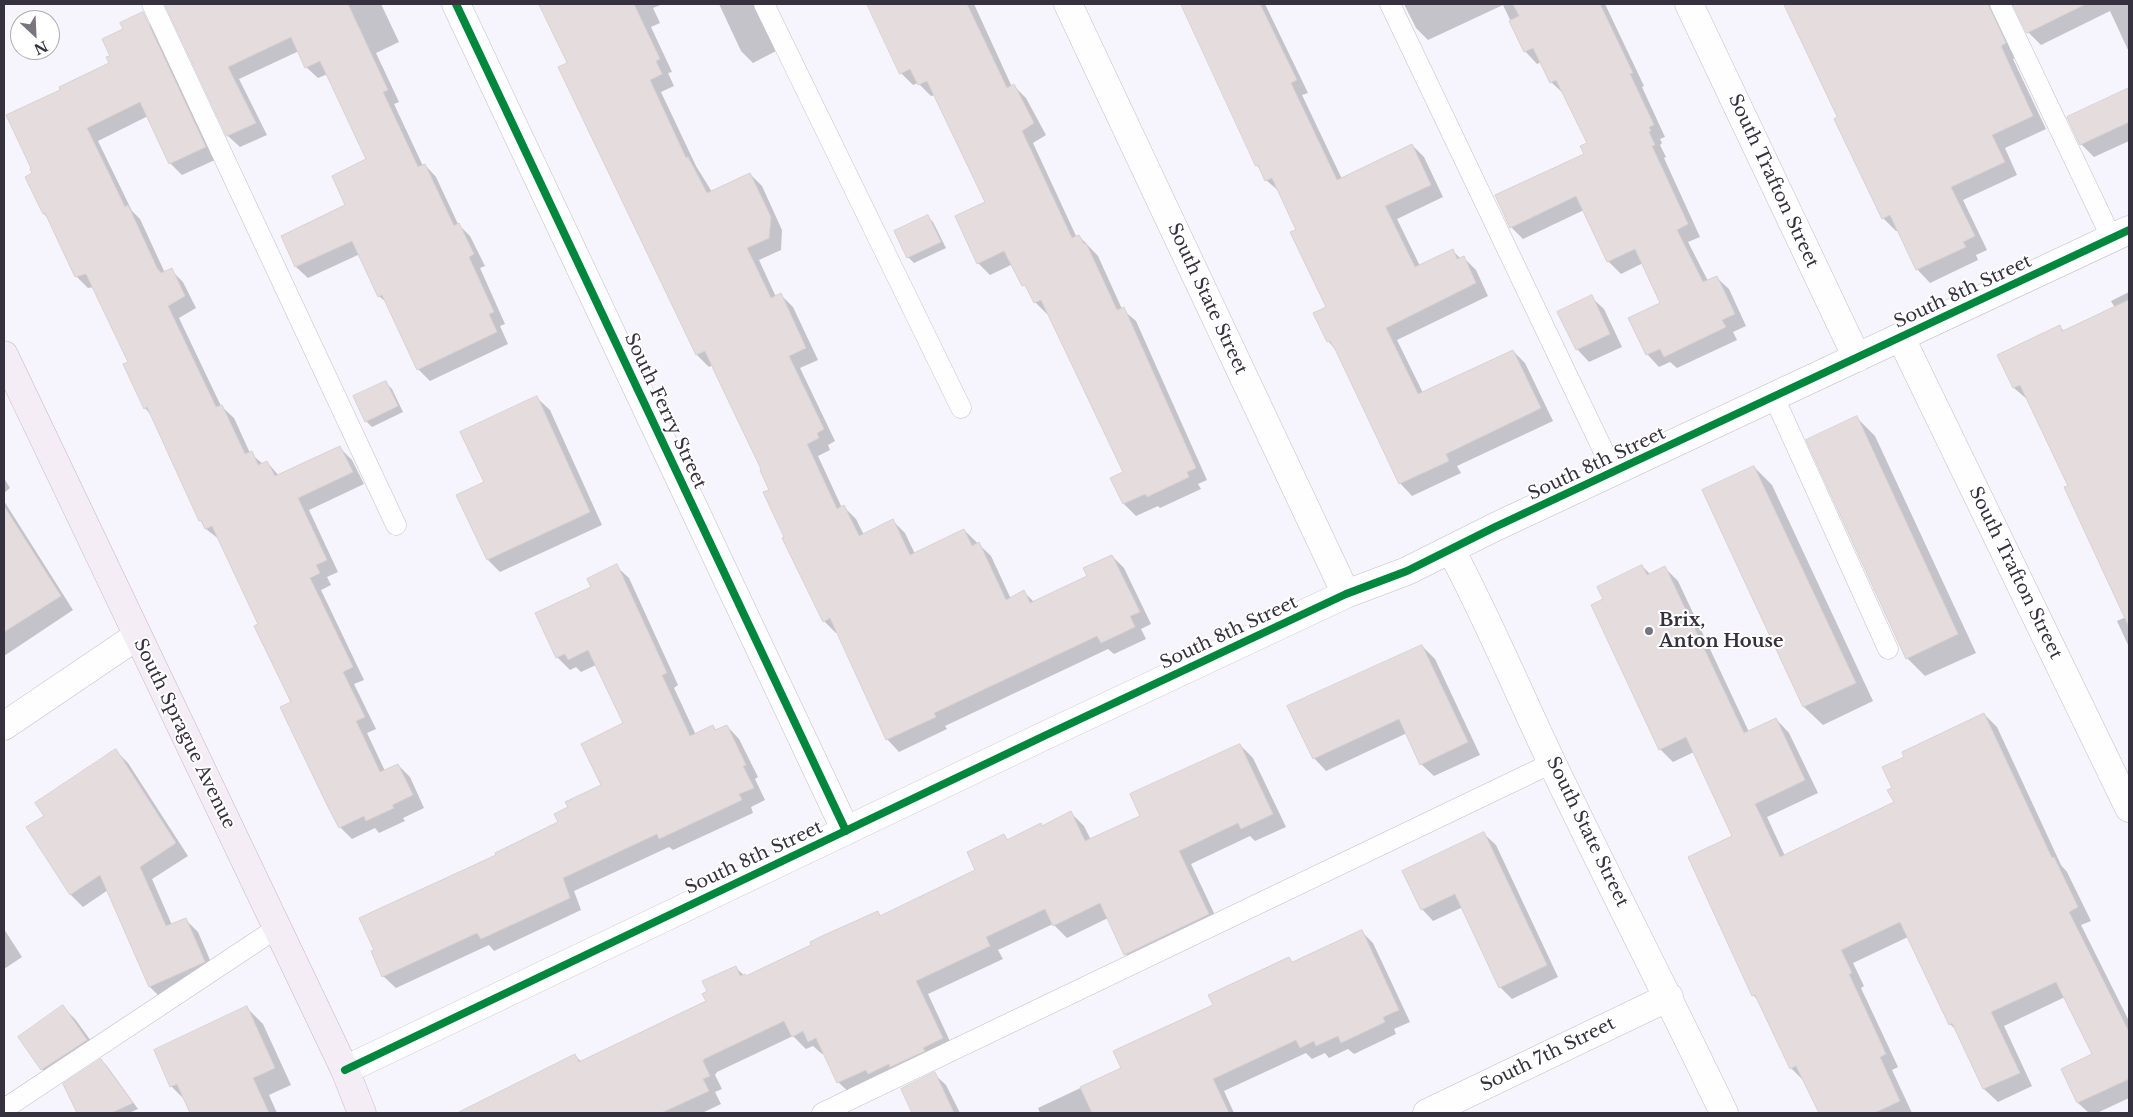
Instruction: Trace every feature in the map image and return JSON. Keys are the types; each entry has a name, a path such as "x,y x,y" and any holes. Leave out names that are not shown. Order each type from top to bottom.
{"main road":[{"name":"South Sprague Avenue","path":"4,355 345,1070 362,1113"}],"street":[{"name":"South Ferry Street","path":"456,4 846,831"},
{"name":"South State Street","path":"1068,4 1346,594"},
{"name":"South Trafton Street","path":"1689,4 1857,358"},
{"name":"South 8th Street","path":"345,1070 1346,594 1407,571 1495,527 1614,473 2121,234"},
{"name":"South Trafton Street","path":"1901,338 2129,808"},
{"name":"South State Street","path":"1451,550 1469,584 1552,763 1669,997 1724,1113"},
{"path":"4,726 137,636"},
{"name":"South 7th Street","path":"1427,1113 1669,997"}],"lane":[{"path":"152,4 396,525"},
{"path":"764,4 961,408"},
{"path":"1390,4 1614,473"},
{"path":"2000,4 2121,234"},
{"path":"1774,397 1888,649"},
{"path":"822,1113 1552,763"},
{"path":"4,1110 277,928"}],"building":[{"path":"165,4 348,4 388,90 383,92 418,167 425,164 454,226 459,223 474,254 469,257 494,312 489,314 497,332 417,370 382,295 378,297 352,241 295,267 281,236 345,205 332,176 366,159 320,61 305,68 291,37 228,67 256,123 227,136"},
{"path":"539,4 634,4 660,59 656,61 662,74 650,80 686,158 688,157 707,193 750,173 771,217 769,238 747,248 771,298 781,293 806,348 789,356 824,429 817,433 819,438 807,444 837,509 844,505 859,536 893,519 910,555 964,529 972,546 979,542 1006,600 1024,590 1030,603 1087,576 1083,568 1112,555 1140,612 1130,616 1135,627 1101,643 1097,636 934,713 936,717 886,740 830,618 823,622 782,538 784,537 763,492 769,490 761,469 705,351 696,355 558,67 567,63"},
{"path":"867,4 967,4 1007,88 1014,84 1034,123 1022,131 1072,238 1079,235 1084,244 1086,243 1117,310 1124,307 1196,468 1187,472 1189,477 1147,497 1145,494 1123,504 1110,478 1123,472 1041,300 1034,303 1025,285 1022,286 1004,251 977,264 955,216 985,202 927,81 918,85 910,69 900,74"},
{"path":"1181,4 1260,4 1297,80 1291,83 1337,180 1412,144 1431,185 1385,206 1415,267 1453,249 1457,259 1464,256 1476,283 1386,328 1418,394 1513,350 1541,408 1446,454 1449,461 1399,484 1336,351 1330,341 1327,342 1313,313 1326,307 1290,232 1296,230 1272,178 1265,181 1258,165 1256,166"},
{"path":"1513,4 1600,4 1633,73 1630,74 1654,125 1649,127 1651,131 1649,132 1655,145 1652,146 1688,224 1677,230 1703,282 1717,276 1735,314 1722,320 1726,327 1664,357 1660,349 1646,355 1628,318 1660,303 1635,249 1607,262 1576,196 1510,228 1495,195 1584,154 1580,146 1587,143 1556,80 1550,83 1533,48 1524,52 1509,21 1519,16"},
{"path":"1784,4 1988,4 2006,43 2001,46 2033,116 1992,135 2005,162 1951,187 1975,236 1963,242 1966,247 1916,270 1890,215 1882,219 1834,119 1837,117"},
{"path":"2013,4 2086,4 2027,33"},
{"path":"143,12 206,147 169,164 140,102 87,128 125,207 128,205 157,268 161,273 172,268 185,296 168,306 216,407 222,405 245,454 252,451 258,465 267,461 275,476 340,446 353,472 298,498 327,560 316,565 320,573 310,578 353,667 343,672 365,717 356,721 380,772 398,764 413,795 392,805 394,808 366,821 364,816 339,828 280,707 291,702 254,626 258,624 212,526 205,529 201,520 199,521 147,407 144,409 123,364 128,362 86,274 75,277 45,213 43,214 25,177 32,173 31,168 6,115 60,90 59,87 109,63 106,57 110,56 102,39 123,29 120,23"},
{"path":"2129,88 2129,122 2080,145 2067,117"},
{"path":"928,215 941,242 907,258 894,231"},
{"path":"1592,295 1610,334 1576,350 1557,312"},
{"path":"2129,300 2129,627 2064,487 2068,486 2020,385 2013,388 1997,355 2060,325 2062,331"},
{"path":"386,381 398,406 365,422 353,396"},
{"path":"537,396 590,512 487,560 456,495 484,482 460,432"},
{"path":"1857,416 1958,634 1906,659 1806,440"},
{"path":"1754,466 1856,683 1803,707 1702,490"},
{"path":"4,506 61,596 4,632"},
{"path":"617,564 667,673 662,675 690,736 713,725 715,730 727,725 746,765 743,766 754,788 739,794 742,800 659,839 657,834 563,878 570,898 481,939 477,933 382,977 371,951 374,950 359,918 496,855 495,853 558,822 554,814 568,807 565,802 601,785 581,744 623,723 588,650 568,660 565,654 556,658 535,613 591,587 587,579"},
{"path":"1642,565 1647,575 1665,566 1744,733 1776,718 1805,780 1755,804 1780,857 1894,802 1887,790 1892,788 1882,767 1904,757 1902,752 1984,713 2052,858 2054,857 2078,907 2069,912 2129,1032 2129,1079 2077,1103 2061,1069 2092,1054 2056,982 1991,1012 2020,1073 1983,1089 1952,1023 1949,1025 1900,922 1841,950 1852,973 1849,974 1886,1054 1880,1057 1900,1101 1874,1113 1819,1113 1796,1066 1790,1069 1755,995 1752,996 1688,857 1732,836 1686,737 1659,750 1591,605 1603,599 1597,587"},
{"path":"1422,645 1468,742 1420,765 1399,719 1313,759 1287,706"},
{"path":"1240,744 1273,814 1241,829 1238,823 1179,851 1209,914 1124,955 1100,903 1053,926 1045,909 986,937 990,946 916,981 943,1038 923,1048 925,1051 890,1067 889,1064 868,1074 866,1070 837,1083 816,1038 808,1042 803,1031 792,1037 784,1021 704,1059 703,1061 710,1076 703,1079 709,1091 661,1113 457,1113 575,1054 579,1062 706,1001 702,994 707,991 702,981 736,966 740,976 745,974 746,976 811,945 810,942 822,936 878,911 880,916 975,870 967,852 1004,834 1007,840 1041,823 1042,826 1071,811 1085,841 1140,816 1130,794"},
{"path":"116,749 176,843 140,867 166,926 186,918 205,962 149,987 100,875 70,895 26,827 44,816 35,803"},
{"path":"1484,832 1547,965 1499,988 1455,894 1421,910 1402,871"},
{"path":"1362,930 1399,1010 1383,1017 1385,1022 1341,1043 1338,1036 1316,1046 1314,1041 1300,1048 1296,1040 1213,1079 1229,1113 1092,1113 1080,1087 1121,1068 1113,1051 1213,1005 1208,995 1289,957 1292,962"},
{"path":"63,1005 87,1040 41,1070 18,1037"},
{"path":"247,1006 275,1068 253,1078 269,1113 190,1113 177,1084 170,1087 154,1050"},
{"path":"101,1059 133,1103 111,1113 77,1113 63,1084"},
{"path":"935,1072 954,1113 912,1113 901,1089"}],"cycle path":[{"path":"456,4 846,831"},
{"path":"345,1070 1044,736 1346,594 1407,571 1495,527 2129,230"}],"place":[{"name":"Brix, Anton House","path":"1649,631"}]}
